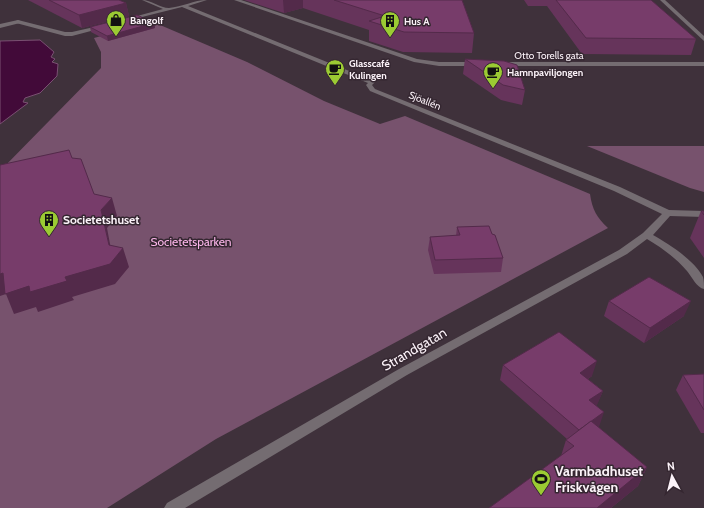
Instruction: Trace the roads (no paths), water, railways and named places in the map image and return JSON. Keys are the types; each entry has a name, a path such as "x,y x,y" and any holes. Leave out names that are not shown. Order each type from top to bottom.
{"street":[{"path":"144,0 166,9"},
{"path":"124,21 205,0"},
{"path":"236,0 416,61 439,64 484,64"},
{"path":"662,0 704,39"},
{"name":"Sjöallén","path":"183,6 372,82 369,85 372,90 617,189 667,213"},
{"path":"0,20 18,22 65,34 72,34 111,25"},
{"path":"0,26 18,22"},
{"name":"Otto Torells gata","path":"492,64 704,64"},
{"path":"667,213 704,214"},
{"name":"Strandgatan","path":"172,508 403,372 521,307 578,278 623,252 648,236 667,213"},
{"path":"648,236 664,244 680,256 697,275 704,286"}],"place":[{"name":"Bangolf","path":"116,37"},
{"name":"Hus A","path":"390,38"},
{"name":"Glasscafé Kulingen","path":"335,86"},
{"name":"Hamnpaviljongen","path":"493,89"},
{"name":"Societetshuset","path":"49,237"},
{"name":"Varmbadhuset Friskvågen","path":"541,496"}],"park label":[{"name":"Societetsparken","path":"191,242"}]}
